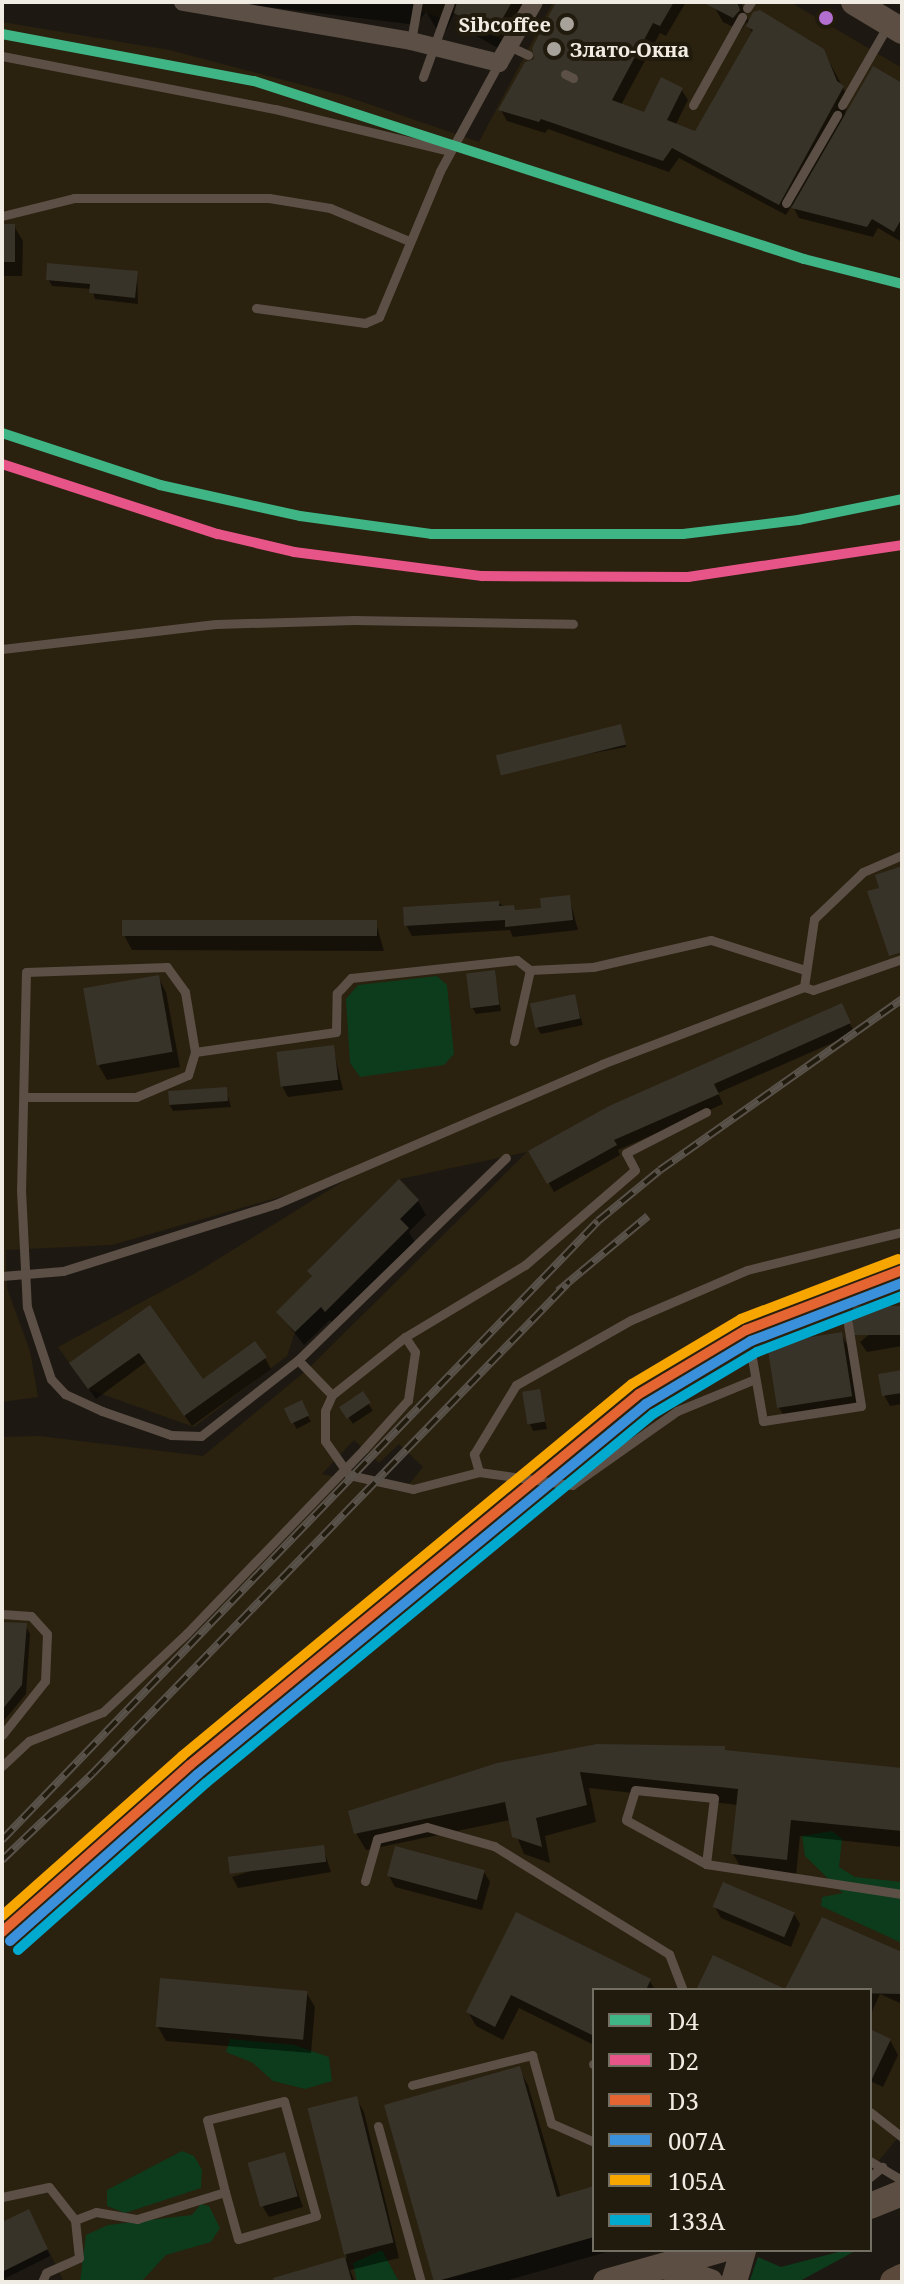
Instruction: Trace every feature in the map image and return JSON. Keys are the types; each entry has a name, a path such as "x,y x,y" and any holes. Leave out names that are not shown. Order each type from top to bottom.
{"main road":[{"path":"854,2 895,27"},
{"path":"872,2205 902,2193"},
{"path":"606,2282 662,2258 706,2252"},
{"path":"734,2282 742,2252"},
{"path":"662,2258 710,2282"},
{"path":"894,2282 902,2278"}],"street":[{"path":"183,2 411,41 499,63 534,2"}],"lane":[{"path":"411,41 418,2"},
{"path":"423,77 450,2"},
{"path":"693,105 747,9"},
{"path":"786,203 839,110 895,27"},
{"path":"509,46 528,55"},
{"path":"2,56 260,105 450,151"},
{"path":"256,308 365,323 379,317 450,151 499,63"},
{"path":"2,216 74,198 269,198 330,208 409,241"},
{"path":"2,649 216,624 573,624"},
{"path":"804,987 814,919 863,872 902,855"},
{"path":"195,1052 336,1032 337,993 351,978 517,960 530,970 593,967 711,940 805,970"},
{"path":"2,1276 25,1275 105,1259 276,1204 602,1064 804,987 813,990 902,959"},
{"path":"24,1097 136,1097 188,1075 195,1052 185,992 167,967 26,972 24,1097 25,1275 32,1325 51,1379 65,1394 171,1435 201,1436 298,1360 506,1158"},
{"path":"514,1041 530,970"},
{"path":"706,1112 626,1153 635,1170 525,1265 405,1337 332,1395 325,1411 325,1441 349,1475 413,1489 479,1472 572,1485 677,1411 755,1379"},
{"path":"479,1472 474,1454 516,1385 631,1320 747,1270 902,1232"},
{"path":"752,1358 763,1421 861,1406 847,1318"},
{"path":"2,1766 29,1741 103,1712 187,1633 364,1449 408,1400 415,1352 405,1337"},
{"path":"298,1360 332,1395"},
{"path":"2,1614 31,1616 47,1634 45,1681 2,1735"},
{"path":"706,1864 714,1798 635,1790 626,1820 706,1864 902,1894"},
{"path":"365,1881 377,1839 427,1827 494,1846 669,1954 682,1988"},
{"path":"412,2085 532,2055 551,2123 592,2141"},
{"path":"284,2101 316,2216 238,2239 225,2192 207,2120 284,2101"},
{"path":"872,2114 902,2137"},
{"path":"378,2126 421,2282"},
{"path":"872,2162 902,2180"},
{"path":"872,2175 882,2167"},
{"path":"2,2197 49,2187 75,2220 79,2258 46,2273 42,2282"},
{"path":"75,2220 96,2212 137,2219 225,2192"}],"shaded area":[{"path":"423,2 525,2 504,41 452,12 447,20 421,11"},
{"path":"553,2 790,2 902,68 902,2133 872,2169 872,1988 592,1988 592,2238 435,2282 64,2282 48,2249 2,2272 2,1437 39,1436 203,1456 308,1369 527,1152 400,1179 419,1200 400,1219 409,1228 325,1312 320,1307 295,1332 287,1356 194,1427 88,1389 58,1347 194,1274 350,1177 112,1245 6,1250 7,1288 30,1351 38,1397 2,1402 2,22 169,50 345,96 479,142","holes":["354,1440 379,1463 399,1444 423,1467 403,1492 322,1474"]}],"green space":[{"path":"437,976 447,985 454,1054 444,1065 360,1077 350,1063 346,999 358,985"},
{"path":"832,1831 842,1839 839,1867 855,1877 902,1882 902,1943 821,1906 822,1897 843,1893 805,1856 802,1836"},
{"path":"230,2039 294,2045 329,2057 332,2081 305,2089 273,2081 253,2063 226,2052"},
{"path":"182,2151 194,2156 202,2170 201,2188 125,2213 107,2206 107,2190"},
{"path":"201,2204 209,2206 220,2228 211,2242 166,2255 141,2282 80,2282 86,2235 108,2225 192,2215"},
{"path":"382,2250 399,2282 357,2282 353,2263"},
{"path":"838,2252 853,2252 798,2282 750,2280 758,2257 781,2267"}],"building":[{"path":"457,2 512,2 493,35 454,13"},
{"path":"556,2 674,2 660,26 653,23 612,100 644,112 661,77 683,88 667,120 695,131 753,30 746,26 753,12 760,10 824,49 837,81 844,86 779,205 672,148 663,161 541,119 539,122 498,110 525,62 534,59 532,48"},
{"path":"702,2 737,2 740,10 733,18"},
{"path":"873,66 902,83 902,218 894,232 872,219 867,227 791,208"},
{"path":"2,224 15,224 15,262 2,262"},
{"path":"47,263 138,271 135,298 89,293 90,284 46,280"},
{"path":"621,724 626,744 501,776 496,755"},
{"path":"902,866 902,952 889,956 867,891 879,888 875,875"},
{"path":"570,895 573,920 505,927 505,920 404,926 403,907 499,901 499,906 514,905 515,910 541,908 540,898"},
{"path":"122,920 377,920 377,936 122,936"},
{"path":"495,970 499,1005 470,1008 466,974"},
{"path":"159,975 173,1052 97,1065 83,988"},
{"path":"575,994 580,1018 535,1028 530,1004"},
{"path":"842,1003 851,1023 714,1084 719,1094 614,1140 617,1145 547,1184 528,1151 609,1106"},
{"path":"334,1045 338,1080 281,1087 276,1052"},
{"path":"227,1087 228,1101 169,1105 168,1091"},
{"path":"399,1179 419,1200 400,1219 409,1228 325,1312 321,1307 295,1332 276,1312 312,1276 307,1271"},
{"path":"150,1305 203,1379 255,1341 267,1357 184,1416 139,1353 88,1389 69,1363"},
{"path":"853,1306 902,1306 902,1335 853,1335"},
{"path":"842,1332 852,1396 777,1408 767,1344"},
{"path":"902,1370 902,1393 882,1396 878,1374"},
{"path":"540,1389 545,1422 527,1424 522,1392"},
{"path":"363,1391 371,1403 347,1419 339,1407"},
{"path":"302,1400 309,1415 291,1424 284,1408"},
{"path":"2,1622 27,1623 22,1685 2,1710"},
{"path":"597,1744 725,1746 725,1750 902,1768 902,1831 791,1820 787,1860 731,1854 738,1789 580,1772 587,1805 536,1818 542,1847 512,1837 505,1802 354,1834 348,1811 497,1763"},
{"path":"324,1845 326,1862 230,1874 228,1857"},
{"path":"395,1846 485,1870 477,1900 387,1876"},
{"path":"723,1882 795,1912 784,1937 712,1907"},
{"path":"516,1912 651,1979 647,1988 592,1988 592,2035 511,1995 495,2027 466,2012"},
{"path":"822,1917 902,1952 902,1994 872,1993 872,1988 786,1988"},
{"path":"713,1955 783,1988 697,1988"},
{"path":"160,1978 307,1991 303,2040 156,2027"},
{"path":"872,2030 891,2039 872,2079"},
{"path":"520,2066 557,2197 592,2187 592,2238 434,2282 384,2105"},
{"path":"357,2096 394,2243 344,2255 308,2108"},
{"path":"285,2152 298,2196 260,2207 248,2163"},
{"path":"29,2209 48,2249 2,2272 2,2222"},
{"path":"345,2257 352,2282 274,2282 273,2278"}],"railway":[{"path":"2,1840 598,1221 660,1170 902,999"},
{"path":"558,1291 648,1216"},
{"path":"2,1860 93,1773 567,1284"}],"transit line":[{"name":"D4","path":"2,34 254,81 804,259 902,284"},
{"name":"D4","path":"2,433 160,485 300,516 431,534 683,534 798,520 902,499"},
{"name":"D2","path":"2,464 218,534 294,552 482,576 688,577 902,545"},
{"name":"105А","path":"2,1916 182,1756 632,1384 741,1319 898,1259"},
{"name":"D3","path":"2,1932 190,1765 639,1394 746,1330 902,1270"},
{"name":"007А","path":"10,1941 198,1774 646,1404 751,1341 902,1283"},
{"name":"133А","path":"18,1950 206,1783 653,1414 757,1352 902,1296"}],"place":[{"name":"Sibcoffee","path":"567,24"},
{"name":"Злато-Окна","path":"554,49"}]}
